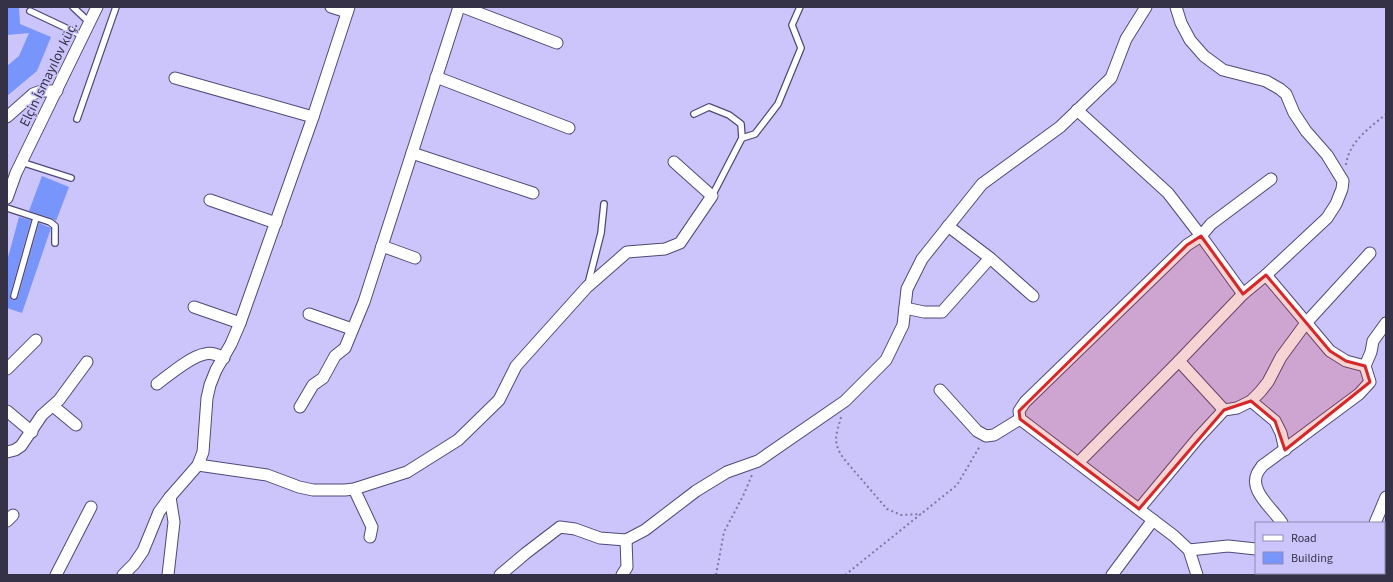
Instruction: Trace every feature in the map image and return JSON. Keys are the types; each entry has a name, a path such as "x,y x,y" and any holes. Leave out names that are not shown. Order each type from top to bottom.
{"street":[{"name":"Elçin İsmayılov küç.","path":"7,198 21,162 97,7"},
{"path":"123,575 134,564 143,551 159,512 198,465 203,452 206,398 216,370 224,358 240,323 313,117 348,9 331,7"},
{"path":"300,407 313,385 323,378 335,356 345,348 364,302 459,7"},
{"path":"463,7 557,43"},
{"path":"500,575 560,527 574,529 600,538 626,540 645,530 696,491 727,472 758,461 845,400 886,360 903,326 908,289 922,259 982,184 1060,127 1111,78 1126,39 1146,7"},
{"path":"1078,463 1243,294 1266,275 1327,218 1336,204 1342,189 1343,181 1327,155 1306,132 1294,113 1286,94 1266,81 1223,70 1204,56 1190,40 1181,23 1176,7"},
{"path":"175,78 313,117"},
{"path":"436,78 569,128"},
{"path":"7,117 33,94 40,91 57,91"},
{"path":"1077,110 1168,193 1243,294"},
{"path":"412,153 533,193"},
{"path":"198,465 267,475 299,487 313,490 345,490 354,489 407,472 458,440 499,400 516,366 587,287 627,252 665,249 680,243 712,196 674,162"},
{"path":"1197,575 1189,550 1139,509 1020,419 1019,411 1025,402 1187,245 1201,236 1211,224 1271,179"},
{"path":"210,200 276,224"},
{"path":"948,226 990,258 1033,296"},
{"path":"382,246 415,258"},
{"path":"1139,509 1224,410 1237,408 1251,401 1268,382 1281,357 1306,323 1370,253"},
{"path":"905,308 924,312 942,312 990,258"},
{"path":"1266,275 1330,351 1346,361 1365,366"},
{"path":"194,307 240,323"},
{"path":"309,314 352,329"},
{"path":"1281,522 1260,496 1255,484 1256,474 1262,466 1359,394 1370,382 1365,366 1371,352 1373,341 1386,323"},
{"path":"7,369 36,340"},
{"path":"157,384 196,356 206,353 214,353 224,358"},
{"path":"1179,361 1224,410"},
{"path":"7,452 15,450 21,446 32,432 42,415 53,406 87,362"},
{"path":"940,390 977,431 986,436 994,435 1020,419"},
{"path":"1251,401 1275,421 1281,433 1285,450"},
{"path":"53,406 76,425"},
{"path":"7,411 32,432"},
{"path":"354,489 372,527 370,537"},
{"path":"168,575 174,522 170,497"},
{"path":"1375,522 1386,497"},
{"path":"56,575 91,507"},
{"path":"1112,575 1153,520"},
{"path":"622,575 627,567 626,540"},
{"path":"1189,550 1228,546 1255,549"}],"lane":[{"path":"74,7 89,22"},
{"path":"77,119 116,7"},
{"path":"742,138 755,134 778,104 801,48 792,25 800,7"},
{"path":"30,11 83,36"},
{"path":"694,114 709,107 729,115 741,124 742,138 712,196"},
{"path":"21,162 71,178"},
{"path":"587,287 601,233 604,204"},
{"path":"7,208 50,222 55,226 55,243"},
{"path":"14,296 36,218"}],"path":[{"path":"1343,181 1346,159 1356,140 1386,114"},
{"path":"845,400 836,438 838,451 887,509 901,515 921,514"},
{"path":"845,575 957,485 986,436"},
{"path":"716,575 724,532 743,496 758,461"}],"highlighted area":[{"path":"1201,236 1243,294 1266,275 1330,351 1346,361 1365,366 1370,382 1285,450 1275,421 1251,401 1224,410 1139,509 1020,419 1019,411 1187,245"}],"building":[{"path":"7,7 19,7 20,24 51,37 37,71 7,96 7,66 19,56 29,33 7,35"},
{"path":"42,176 69,187 56,221 29,211"},
{"path":"19,217 31,220 10,295 12,300 15,300 18,297 39,223 51,228 22,313 7,308 7,261"}]}
